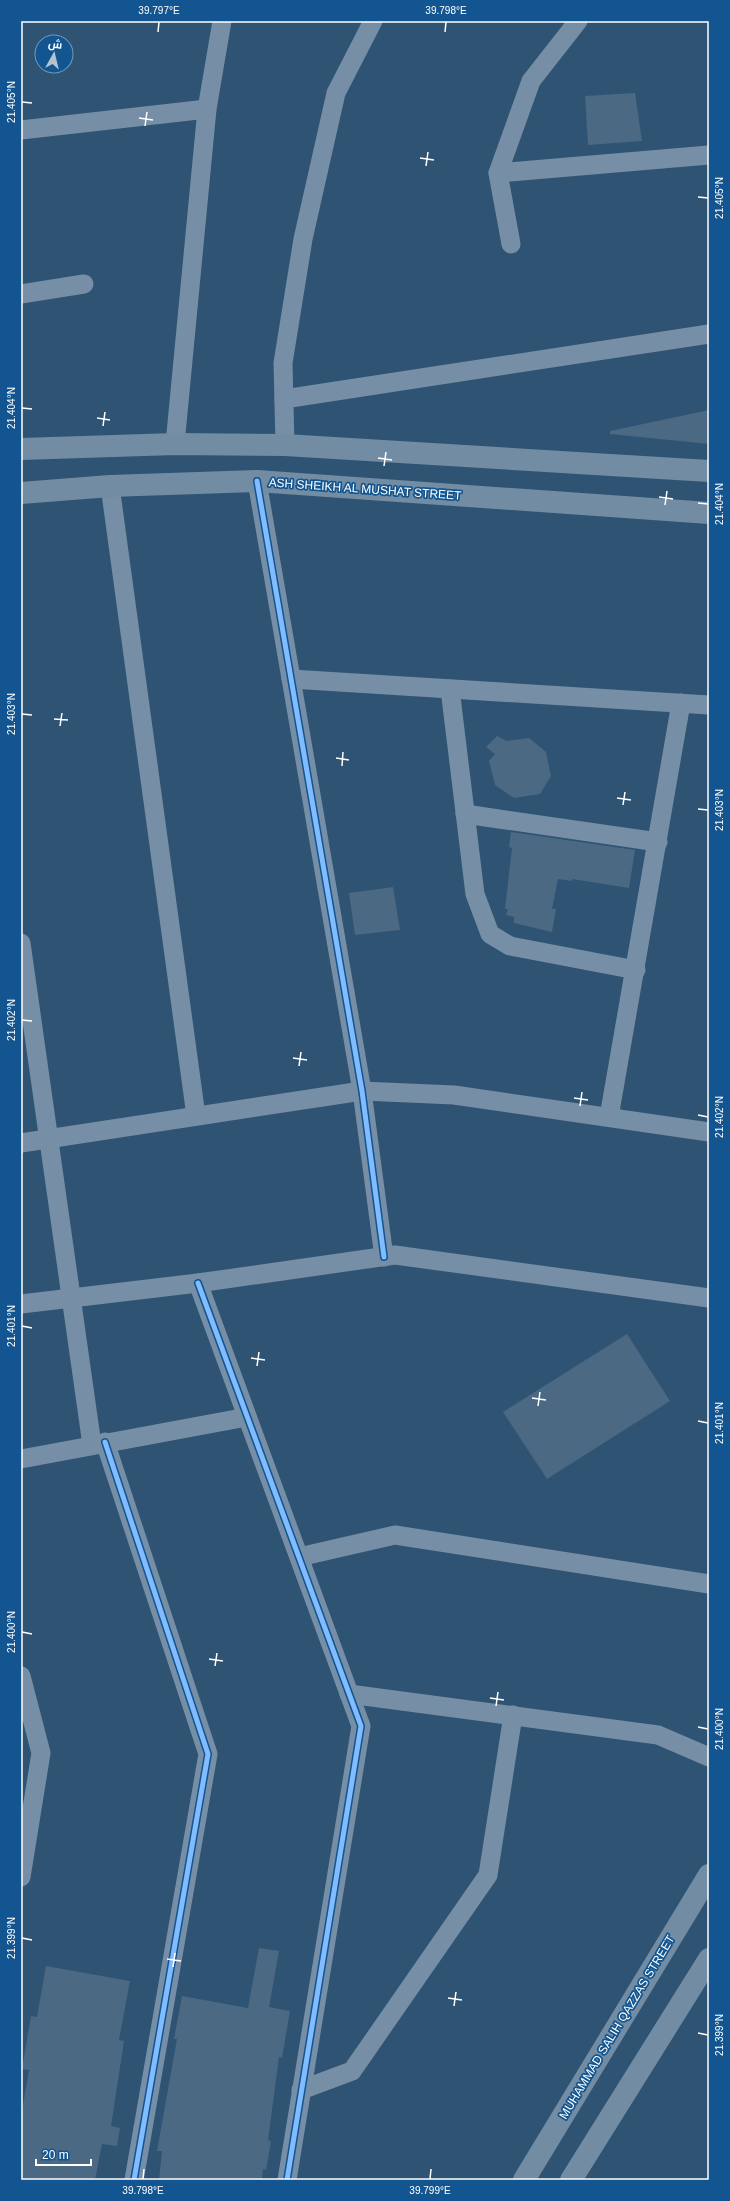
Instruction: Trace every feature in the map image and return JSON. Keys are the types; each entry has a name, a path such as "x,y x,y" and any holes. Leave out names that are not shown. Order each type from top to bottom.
{"street":[{"path":"175,444 207,109 222,21"},
{"path":"285,445 283,363 303,239 336,93 373,21"},
{"path":"511,244 498,173 531,82 578,21"},
{"path":"21,130 207,109"},
{"path":"498,173 709,155"},
{"path":"21,294 84,284"},
{"path":"284,399 709,334"},
{"path":"21,449 175,444 285,445 709,471"},
{"path":"257,481 362,1091 384,1257"},
{"name":"ASH SHEIKH AL MUSHAT STREET","path":"21,493 110,486 257,481 709,513"},
{"path":"110,486 196,1116"},
{"path":"291,679 709,705"},
{"path":"450,689 475,894 490,934 510,946 636,970"},
{"path":"609,1117 636,970 681,704"},
{"path":"465,814 658,842"},
{"path":"21,943 28,1038 49,1139 72,1298 98,1443 208,1754 134,2180"},
{"path":"21,1143 362,1091 454,1095 709,1132"},
{"path":"21,1304 198,1283 395,1255 709,1298"},
{"path":"198,1283 361,1726 287,2180"},
{"path":"21,1459 98,1443 247,1417"},
{"path":"298,1557 395,1535 709,1584"},
{"path":"21,1676 41,1753 24,1837 21,1877"},
{"path":"349,1694 658,1735 709,1757"},
{"path":"301,2090 352,2071 488,1875 512,1715"},
{"name":"MUHAMMAD SALIH QAZZAS STREET","path":"524,2180 709,1875"},
{"path":"570,2180 709,1959"}],"building":[{"path":"635,93 642,141 588,145 585,96"},
{"path":"709,410 709,444 610,434 610,431"},
{"path":"497,736 507,741 529,738 546,752 551,776 540,794 514,798 495,785 489,761 495,754 486,747"},
{"path":"511,832 635,850 629,888 572,879 572,881 558,879 552,909 556,909 552,932 514,923 514,917 506,915 508,909 505,909 512,848 509,847"},
{"path":"393,887 400,930 355,935 349,893"},
{"path":"627,1334 670,1401 547,1479 503,1412"},
{"path":"259,1948 279,1951 269,2007 290,2011 282,2058 279,2057 268,2140 271,2141 266,2170 263,2169 262,2180 159,2180 162,2151 157,2151 177,2039 174,2039 182,1996 248,2008"},
{"path":"46,1966 130,1981 119,2040 124,2041 111,2126 120,2128 117,2146 102,2144 95,2180 21,2180 21,2117 29,2070 22,2069 31,2016 37,2017"}],"cycle path":[{"path":"257,481 362,1091 384,1257"},
{"path":"198,1283 361,1726 287,2180"},
{"path":"105,1442 208,1754 134,2180"}]}
